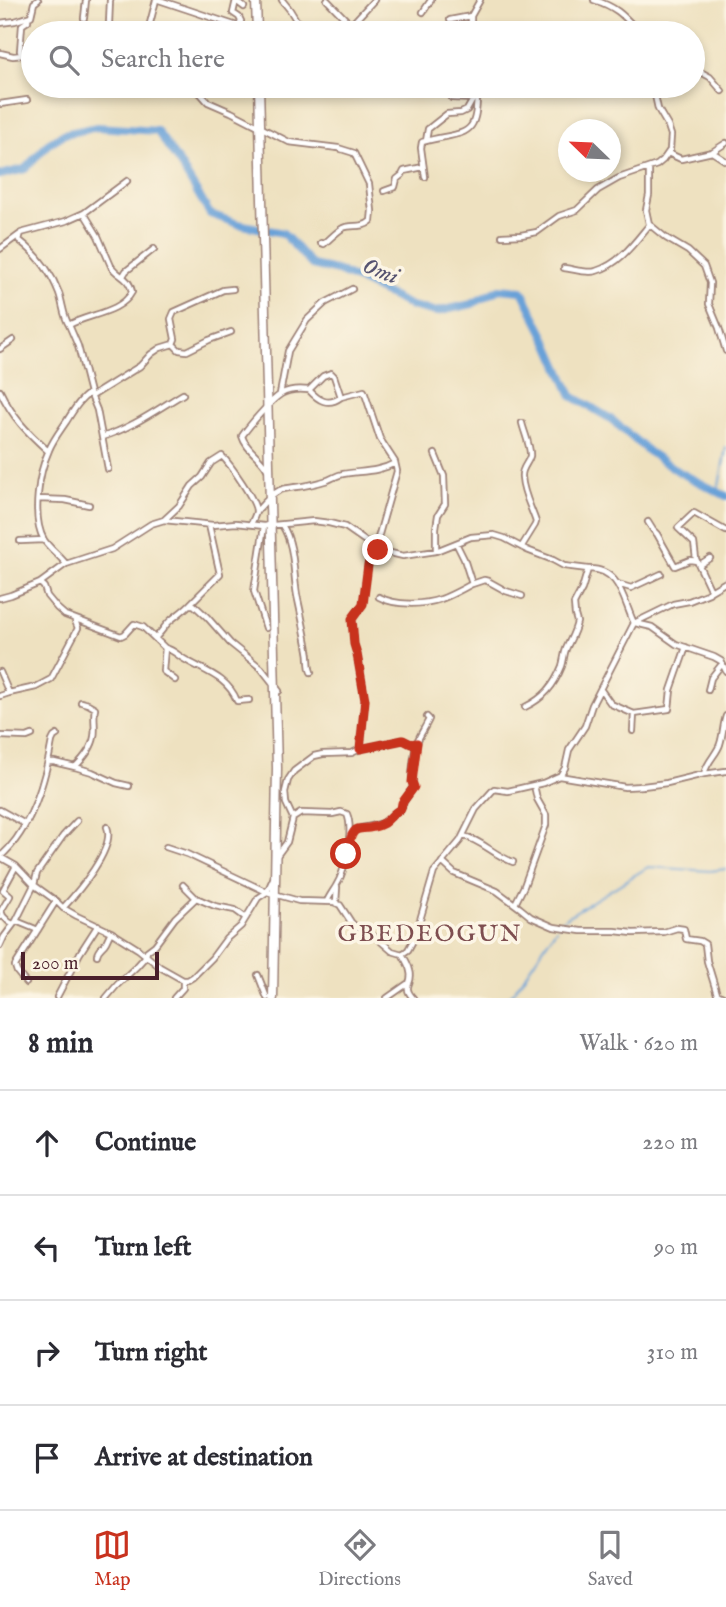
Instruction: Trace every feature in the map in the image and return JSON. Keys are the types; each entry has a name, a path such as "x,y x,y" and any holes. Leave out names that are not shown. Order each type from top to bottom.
{"highway":[{"path":"256,0 257,21"},
{"path":"259,98 277,768 273,998"}],"street":[{"path":"28,21 37,0"},
{"path":"84,18 86,0"},
{"path":"109,21 110,0"},
{"path":"151,21 158,0 223,21"},
{"path":"241,21 233,13 235,0 244,7"},
{"path":"282,0 297,21"},
{"path":"327,0 347,21"},
{"path":"355,21 374,0"},
{"path":"423,12 431,0"},
{"path":"471,21 480,0"},
{"path":"594,0 609,5 630,21"},
{"path":"609,5 617,0"},
{"path":"0,23 29,16"},
{"path":"450,20 471,16"},
{"path":"21,30 21,53"},
{"path":"0,53 21,55"},
{"path":"705,74 722,91"},
{"path":"204,98 289,142 338,148 354,153 369,184 371,221 367,225 346,226 324,244 321,243"},
{"path":"426,141 428,129 447,114 467,110 474,99 452,98"},
{"path":"425,177 422,142 467,132 474,122 476,98"},
{"path":"502,236 537,232 559,216 577,210 598,190 619,178 657,165 668,153 672,142 656,98"},
{"path":"0,104 27,100"},
{"path":"668,153 681,159 712,152 726,143"},
{"path":"712,152 726,161"},
{"path":"384,191 395,187 397,179 404,171 423,167"},
{"path":"649,167 646,210 650,224 704,266 710,283 709,304 726,351"},
{"path":"0,249 21,233 84,214 127,181"},
{"path":"69,325 108,310 129,298 132,292 123,276 113,270 98,236 84,214"},
{"path":"564,268 595,272 625,254 650,224"},
{"path":"21,233 19,240 43,263 58,290 65,319 83,361 97,410 108,469"},
{"path":"123,276 154,249"},
{"path":"173,344 175,340 171,315 174,312 223,290 233,289"},
{"path":"266,500 271,486 267,470 263,462 244,443 242,436 280,394 288,351 307,320 325,303 352,289"},
{"path":"173,344 179,350 187,351 231,332"},
{"path":"0,349 13,340"},
{"path":"66,564 44,540 39,523 40,476 48,451 84,397 140,366 160,348 173,344"},
{"path":"309,390 323,376 331,373 341,397"},
{"path":"280,394 299,389 309,390 315,397 330,403 364,391 380,439 397,471 368,565 363,604 352,619 365,700 360,749"},
{"path":"0,391 17,421 48,451"},
{"path":"102,437 119,432 148,417 183,394"},
{"path":"522,422 530,453 521,475 536,522 522,546"},
{"path":"435,454 444,476 445,504 436,528 436,551"},
{"path":"164,520 179,506 211,463 222,456 246,490 256,512"},
{"path":"251,524 256,512 266,500 283,488 314,484 341,474 383,469 395,463"},
{"path":"38,499 65,499 89,505"},
{"path":"709,593 710,589 698,563 694,543 678,528 694,513 726,531"},
{"path":"0,598 40,583 66,564 112,549 151,524 164,520 209,525 236,523 264,526 314,521 345,527 374,547 402,556 436,551 471,537 494,535 564,566 601,570 609,575 620,587 634,623"},
{"path":"648,522 675,566 690,560 698,563 710,558"},
{"path":"155,638 220,574 209,525"},
{"path":"282,525 289,534 311,672"},
{"path":"264,526 254,591 266,628"},
{"path":"20,541 44,540"},
{"path":"456,543 472,584"},
{"path":"525,708 544,696 563,664 577,622 574,604 588,569"},
{"path":"617,584 631,589 661,574"},
{"path":"379,597 388,602 424,603 440,600 484,580 522,596"},
{"path":"559,776 565,768 569,750 585,726 592,705 634,623 673,604 709,593 726,582"},
{"path":"40,583 57,608 75,620 121,636 134,624 138,624 165,648 172,649 182,658 220,678 237,701 249,699"},
{"path":"189,605 201,610 230,643 261,668 279,691"},
{"path":"0,696 36,687 55,675 58,664 78,628 75,620"},
{"path":"634,623 652,627 676,644 714,657 726,671"},
{"path":"600,689 611,704 634,714 669,709 671,690 686,647"},
{"path":"165,648 163,671 175,680"},
{"path":"708,690 711,678 722,664"},
{"path":"0,672 9,693"},
{"path":"75,767 89,750 94,737 95,708 81,702"},
{"path":"633,731 634,714"},
{"path":"704,774 720,744 726,716"},
{"path":"350,835 354,830 385,822 401,809 402,803 414,787 412,782 417,743 429,719 427,717"},
{"path":"0,736 32,735"},
{"path":"57,735 51,745 42,785 25,824 18,838 0,857 16,866 62,908 111,932 160,967 185,981"},
{"path":"174,998 185,981 193,977 212,958 226,939 241,926 258,898 267,892 275,874 276,857 287,842 293,818 286,803 285,792 288,780 295,771 314,756 352,753 403,740 411,744 417,743"},
{"path":"49,762 92,772 129,786"},
{"path":"402,954 408,950 415,937 434,872 460,841 476,809 494,789 508,791 559,776 625,787 667,783 726,771"},
{"path":"515,904 524,887 546,825 547,815 537,799 534,785"},
{"path":"0,810 25,824"},
{"path":"293,818 300,813 347,814 350,835 336,903"},
{"path":"0,946 15,923 37,873 77,821"},
{"path":"62,908 104,852 109,832 107,827"},
{"path":"463,836 472,838 501,858 513,862"},
{"path":"166,848 187,854 267,892 299,901 327,901 340,905 356,927 377,938 392,951 402,954 411,977 407,984 387,998"},
{"path":"442,862 454,873 496,891 531,917 554,927 633,933 684,929 686,939 705,944 717,994 725,998"},
{"path":"16,866 3,890 10,896 1,916 38,930"},
{"path":"183,885 197,898 235,910 246,918"},
{"path":"327,901 338,885"},
{"path":"106,998 146,956 147,951 155,945 174,918 197,898"},
{"path":"26,983 15,966 56,901"},
{"path":"57,997 98,925"},
{"path":"97,955 111,932"},
{"path":"258,975 267,998"},
{"path":"407,984 409,995 413,998"}],"waterway":[{"name":"Omi","path":"0,175 25,169 48,144 64,134 97,127 157,131 210,214 238,224 283,233 312,265 338,271 411,306 436,312 472,304 499,289 522,291 572,396 611,419 649,452 681,473 726,496"},
{"path":"718,491 726,448"},
{"path":"559,925 562,920 648,867 710,871 726,869"},
{"path":"507,998 556,929"}],"district":[{"name":"GBEDEOGUN","path":"430,933"}],"route":[{"path":"346,854 350,835 354,830 385,822 401,809 402,803 414,787 412,782 417,743 411,744 403,740 360,749 365,700 352,619 362,607 368,565 374,547 378,550"}]}
